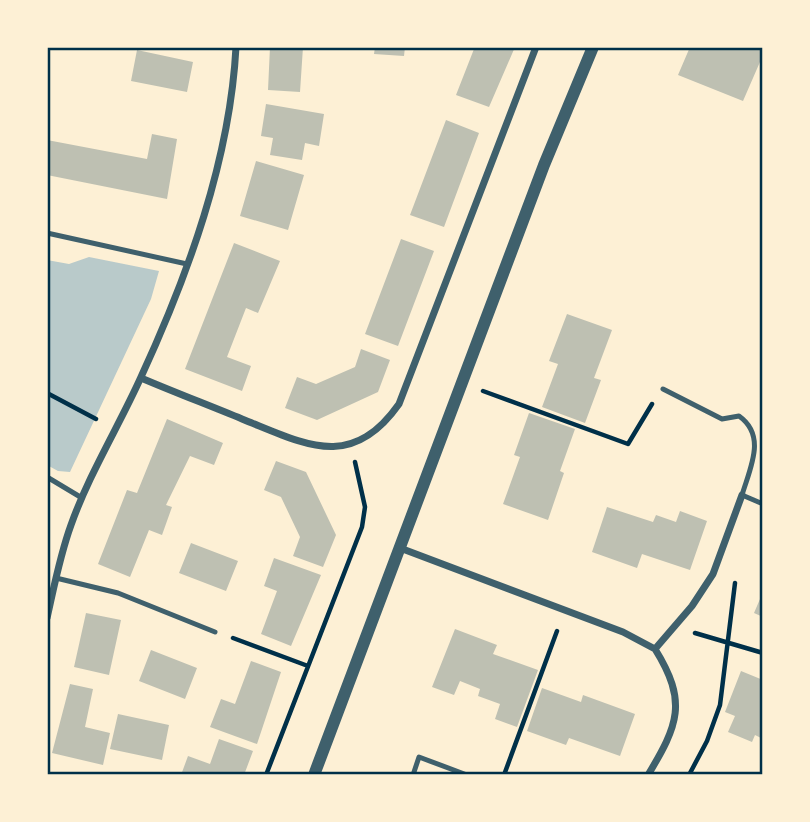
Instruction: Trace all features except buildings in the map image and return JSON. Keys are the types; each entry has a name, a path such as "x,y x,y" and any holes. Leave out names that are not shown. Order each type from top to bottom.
{"street":[{"path":"47,618 71,525 141,378 187,264 220,154 236,47"},
{"path":"141,378 309,446 350,444 374,434 399,404 536,47"},
{"path":"314,775 544,165 593,47"},
{"path":"655,649 692,606 713,574 742,495"},
{"path":"400,548 623,632 655,649 671,680 676,699 671,737 648,775"}],"lane":[{"path":"47,233 187,264"},
{"path":"663,389 722,419 739,416 751,424 755,434 755,451 742,495 763,504"},
{"path":"47,477 82,498"},
{"path":"56,578 118,593 215,632"},
{"path":"413,775 419,758 467,775"}],"path":[{"path":"462,384 628,444 639,422 663,389"},
{"path":"47,393 116,429"},
{"path":"266,775 362,527 365,507 350,444"},
{"path":"689,775 707,741 720,705 737,576"},
{"path":"504,775 564,610"},
{"path":"674,627 763,653"},
{"path":"215,632 308,666"}],"shaded area":[{"path":"89,257 159,271 151,299 70,472 58,471 47,465 47,260 69,264"}]}
